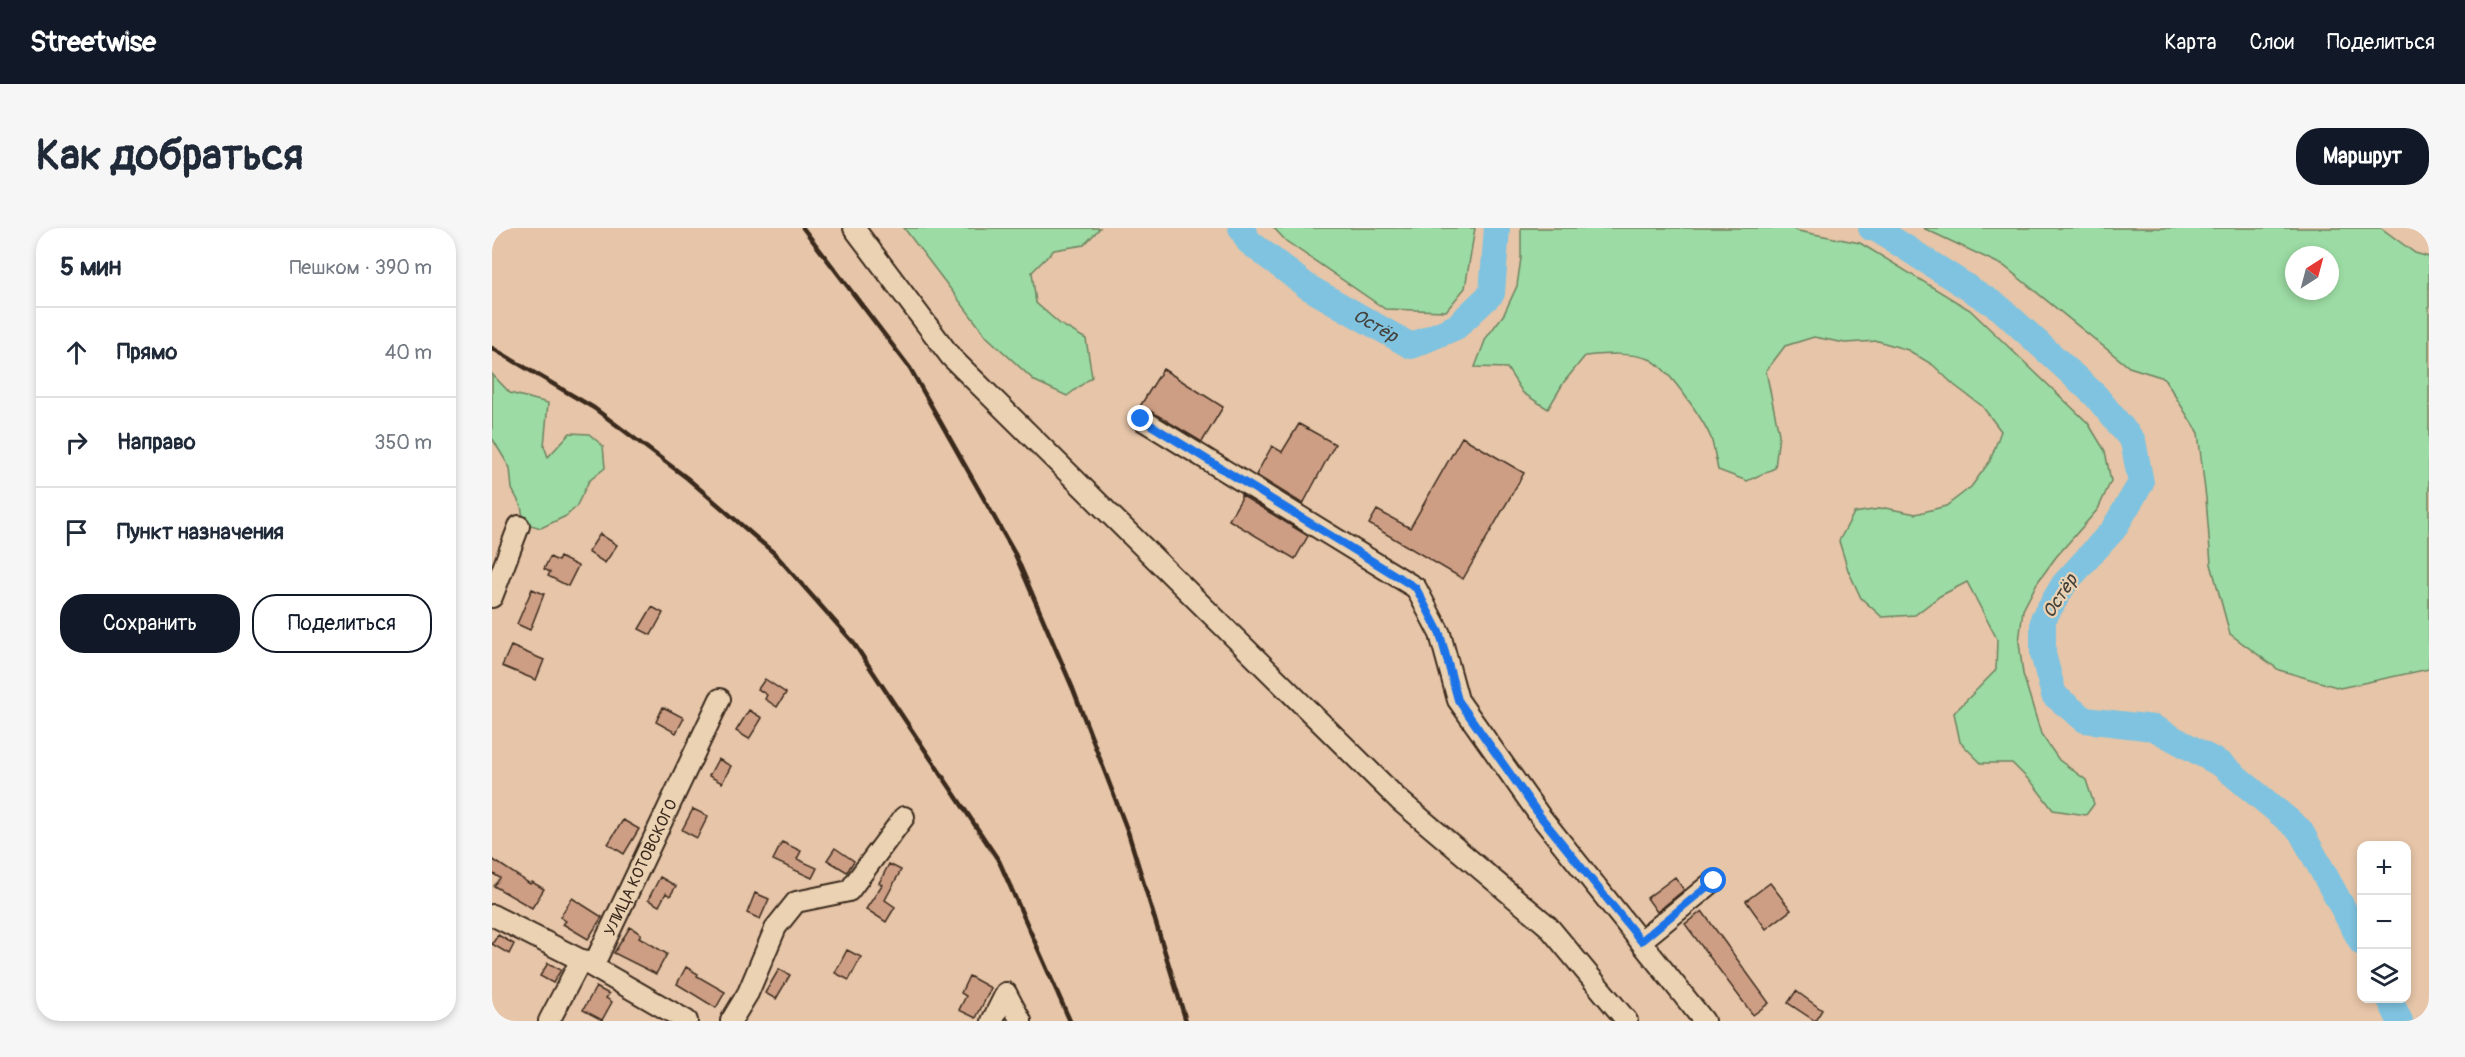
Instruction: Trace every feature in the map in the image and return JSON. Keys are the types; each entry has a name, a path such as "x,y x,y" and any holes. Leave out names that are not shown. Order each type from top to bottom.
{"street":[{"path":"854,228 951,357 1399,800 1548,926 1626,1021"},
{"path":"1141,419 1416,588 1440,634 1458,700 1540,816 1704,1021"},
{"path":"492,597 519,526"},
{"name":"УЛИЦА КОТОВСКОГО","path":"581,960 595,962 720,699"},
{"path":"731,1021 748,993 776,927 796,902 849,891 904,817"},
{"path":"1641,941 1714,881"},
{"path":"492,915 581,960 687,1021"},
{"path":"549,1021 581,960"},
{"path":"992,1021 1006,993 1021,1021"}],"green space":[{"path":"904,228 1100,228 1084,245 1054,250 1032,272 1036,303 1060,324 1086,339 1092,377 1067,396 1035,381 987,337"},
{"path":"1274,228 1475,228 1465,288 1446,311 1385,309 1286,241"},
{"path":"1521,228 1791,228 1860,243 1970,310 2088,423 2105,451 2111,481 2098,509 2056,557 2037,583 2023,610 2019,642 2023,674 2041,734 2059,760 2086,780 2094,804 2086,815 2053,810 2034,785 2012,763 1981,763 1960,742 1954,713 1996,670 1997,639 1967,582 1940,596 1915,615 1882,617 1861,598 1848,570 1839,541 1854,513 1885,508 1916,514 1946,506 1971,487 1990,461 2001,431 1982,406 1954,385 1933,365 1908,350 1878,341 1845,343 1814,337 1785,346 1766,371 1779,434 1775,468 1747,481 1718,470 1711,438 1700,419 1674,382 1649,359 1625,354 1585,356 1564,382 1548,409 1523,393 1507,368 1475,367 1486,338 1504,314 1517,286 1521,258"},
{"path":"1923,228 2381,228 2415,253 2429,257 2429,669 2340,688 2279,670 2230,634 2211,564 2198,433 2164,378 2129,367 2004,266"},
{"path":"492,374 510,393 548,403 544,446 548,457 570,433 589,434 603,446 605,468 589,481 576,507 566,516 541,528 524,523 521,506 512,489 510,468 492,438"}],"building":[{"path":"1163,369 1223,407 1202,442 1147,409 1139,408"},
{"path":"1299,424 1335,444 1303,504 1256,475 1272,446 1282,452"},
{"path":"1462,437 1524,473 1463,579 1369,524 1377,510 1410,528"},
{"path":"1241,495 1308,536 1295,559 1229,520"},
{"path":"600,534 617,545 605,563 588,552"},
{"path":"550,557 558,561 560,557 578,566 568,586 548,576 550,572 544,569"},
{"path":"532,589 544,594 530,630 517,624"},
{"path":"652,607 663,613 651,635 639,629"},
{"path":"511,646 544,660 536,680 502,666"},
{"path":"765,679 786,693 777,707 765,699 767,695 758,689"},
{"path":"663,707 684,718 676,733 656,722"},
{"path":"749,710 762,718 749,739 736,731"},
{"path":"718,759 731,766 722,783 709,776"},
{"path":"693,809 708,816 697,838 682,830"},
{"path":"623,820 639,829 624,854 608,844"},
{"path":"782,842 801,851 797,859 817,868 812,878 773,860"},
{"path":"835,848 854,861 847,872 827,860"},
{"path":"492,859 530,884 532,882 544,889 532,908 494,886 500,878 492,873"},
{"path":"889,864 901,870 885,900 895,907 886,922 866,909 882,885 879,883"},
{"path":"660,877 676,886 670,896 666,893 659,906 648,900"},
{"path":"1675,877 1684,890 1657,912 1647,898"},
{"path":"1770,883 1791,910 1766,929 1746,901"},
{"path":"755,893 769,899 760,919 747,913"},
{"path":"572,898 602,917 588,939 563,924 566,921 560,917"},
{"path":"1702,911 1769,1003 1753,1015 1685,924"},
{"path":"630,927 641,934 639,937 667,954 656,974 614,953"},
{"path":"498,935 514,944 509,954 492,944"},
{"path":"847,950 861,957 849,980 835,973"},
{"path":"548,963 561,970 553,983 540,976"},
{"path":"686,967 725,992 716,1008 677,984"},
{"path":"779,969 790,975 776,999 765,993"},
{"path":"969,976 991,988 976,1018 959,1010 966,996 961,993"},
{"path":"596,987 609,994 606,998 612,1002 602,1020 583,1010"},
{"path":"1796,991 1822,1010 1815,1021 1788,1003"}],"waterway":[{"name":"Остёр","path":"1241,228 1249,242 1308,287 1411,346 1456,327 1492,293 1497,228"},
{"name":"Остёр","path":"1871,228 1878,230 2000,308 2095,395 2133,441 2141,483 2113,530 2064,584 2043,619 2043,654 2054,695 2085,720 2154,728 2222,765 2300,830 2357,934"},
{"name":"Остёр","path":"2391,1003 2400,1021"}],"railway":[{"path":"803,228 910,368 1015,554 1073,689 1128,832 1186,1021"},
{"path":"492,348 594,408 687,478 774,553 853,642 999,861 1070,1021"}],"route":[{"path":"1141,419 1416,588 1440,634 1458,700 1540,816 1641,941 1714,881"}]}
